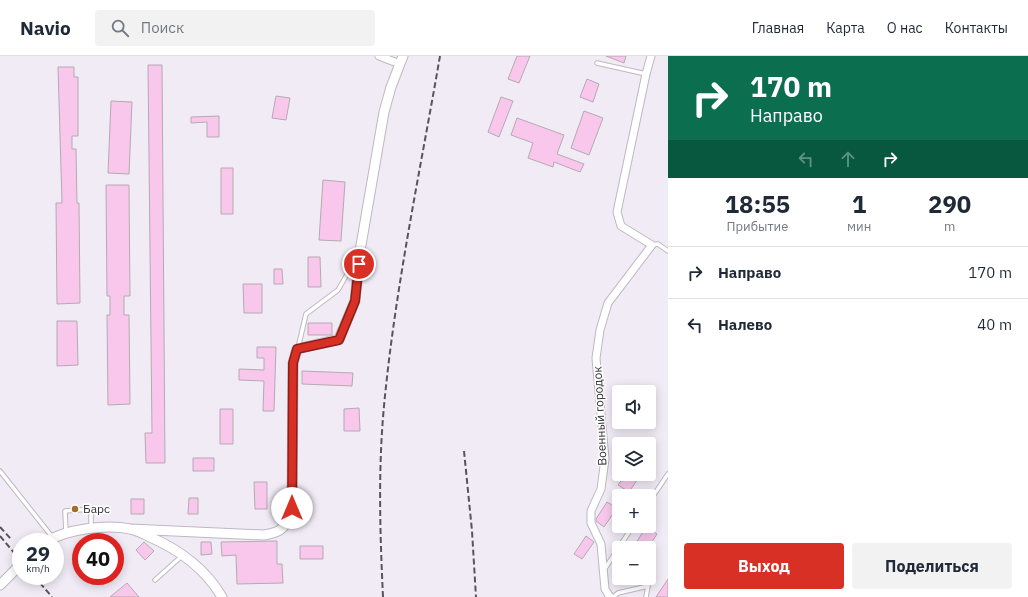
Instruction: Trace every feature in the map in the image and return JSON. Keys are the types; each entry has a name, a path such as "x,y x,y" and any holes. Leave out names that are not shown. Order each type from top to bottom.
{"street":[{"path":"66,533 91,529 130,529 264,535 277,533 286,526 292,508 293,363 297,349 339,340 355,301 360,251 384,112 391,87 402,60 379,56"},
{"path":"651,56 617,212 621,226 652,245"},
{"name":"Военный городок","path":"610,597 605,589 601,544 591,523 591,511 601,489 605,459 596,358 600,330 608,303 652,245"},
{"path":"130,529 163,542 183,554 200,568 222,597"},
{"path":"0,585 12,573"}],"lane":[{"path":"597,63 646,74"},
{"path":"652,245 658,244 668,251"},
{"path":"297,349 306,314 338,290 360,251"},
{"path":"0,471 45,533"},
{"path":"656,492 668,474"},
{"path":"66,533 65,511 91,509 91,529"},
{"path":"603,571 628,533"},
{"path":"155,580 183,554"},
{"path":"613,597 618,593 648,586 646,597"}],"building":[{"path":"517,56 530,56 519,83 508,79"},
{"path":"606,56 626,56 624,63"},
{"path":"148,65 162,65 165,463 146,463 145,433 152,433"},
{"path":"58,67 74,67 74,77 78,77 78,136 72,136 72,149 76,149 77,203 79,203 80,303 57,304 56,203 62,203"},
{"path":"587,79 599,84 593,102 580,97"},
{"path":"276,96 290,98 286,120 272,118"},
{"path":"501,97 513,101 499,137 488,132"},
{"path":"111,101 132,102 129,174 108,173"},
{"path":"584,111 603,118 589,155 571,148"},
{"path":"219,116 219,137 207,137 207,122 191,123 191,117"},
{"path":"517,118 564,135 557,154 584,164 580,172 554,162 553,167 528,158 533,143 511,135"},
{"path":"221,168 233,168 233,214 221,214"},
{"path":"323,180 345,182 341,241 319,240"},
{"path":"106,185 129,185 130,296 124,296 124,315 129,315 130,404 108,405 107,315 110,315 110,296 107,296"},
{"path":"308,257 320,257 321,287 308,287"},
{"path":"274,269 282,269 283,284 274,284"},
{"path":"243,284 262,284 262,313 244,313"},
{"path":"57,321 77,321 78,365 57,366"},
{"path":"308,323 332,323 332,335 308,335"},
{"path":"257,347 276,347 274,411 263,411 264,381 239,380 239,369 264,370 264,358 257,358"},
{"path":"302,371 353,373 352,386 302,384"},
{"path":"359,408 360,431 344,431 344,409"},
{"path":"220,409 233,409 233,444 220,444"},
{"path":"193,458 214,458 214,471 193,471"},
{"path":"621,481 636,481 631,489 624,489 618,485"},
{"path":"254,482 267,482 267,509 255,509"},
{"path":"189,498 198,498 198,514 188,514"},
{"path":"131,499 144,499 144,514 131,514"},
{"path":"607,502 612,505 612,515 604,527 596,521"},
{"path":"642,533 657,534 652,541 637,541"},
{"path":"586,536 594,542 582,559 574,554"},
{"path":"277,541 277,564 282,564 283,583 237,584 236,555 222,556 221,542"},
{"path":"144,542 154,551 145,560 136,550"},
{"path":"201,542 211,542 212,554 201,555"},
{"path":"300,546 323,546 323,559 300,559"},
{"path":"668,579 668,597 656,597"},
{"path":"127,583 139,597 110,597"}],"railway":[{"path":"383,597 380,502 384,406 401,274 440,56"},
{"path":"464,451 472,531 476,597"},
{"path":"0,527 11,539"},
{"path":"0,536 12,550"},
{"path":"42,585 52,597"}],"place":[{"name":"Барс","path":"75,509"}],"route":[{"path":"292,508 293,363 297,349 339,340 355,301 359,264"}]}
